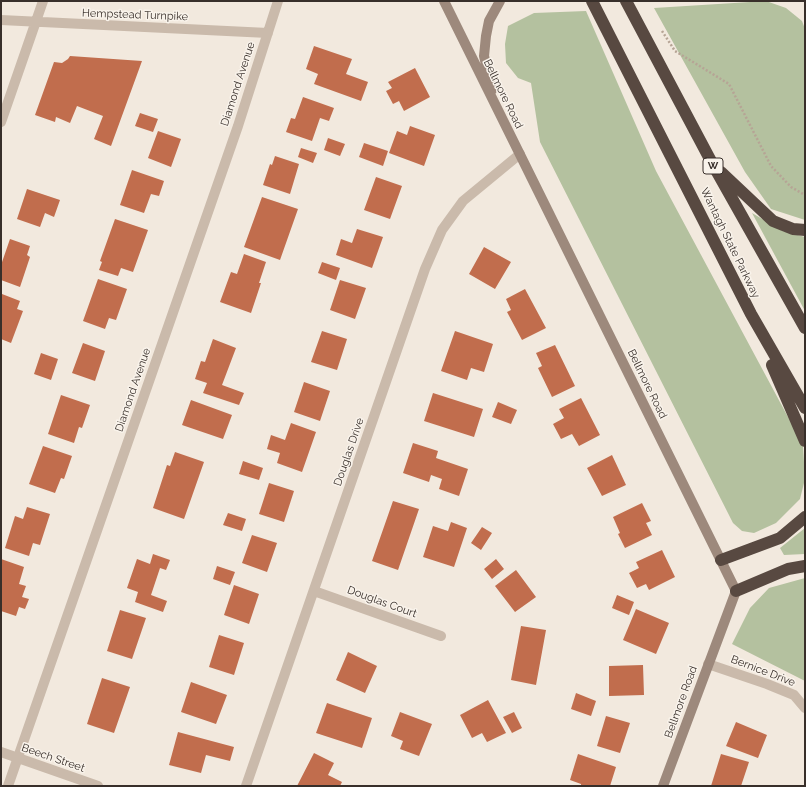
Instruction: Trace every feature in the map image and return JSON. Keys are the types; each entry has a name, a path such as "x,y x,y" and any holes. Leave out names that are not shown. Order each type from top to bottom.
{"highway":[{"name":"Wantagh State Parkway","path":"592,1 750,314 805,408"},
{"name":"Wantagh State Parkway","path":"626,1 712,163 805,328"},
{"path":"712,163 773,221 793,229 805,230"},
{"path":"750,314 805,441"},
{"path":"721,560 780,538 805,516"},
{"path":"736,591 788,569 805,566"}],"main road":[{"name":"Bellmore Road","path":"444,1 736,591 663,786"},
{"path":"497,110 484,56 489,21 500,1"}],"street":[{"path":"1,122 43,1"},
{"name":"Diamond Avenue","path":"8,786 238,126 278,1"},
{"name":"Hempstead Turnpike","path":"1,20 36,23 268,32"},
{"name":"Douglas Drive","path":"246,786 424,269 442,230 463,201 520,154"},
{"name":"Douglas Court","path":"314,591 441,636"},
{"name":"Bernice Drive","path":"708,664 794,695 805,708"},
{"name":"Beech Street","path":"1,752 98,786"}],"path":[{"path":"659,28 675,51 729,84 771,166 791,187 805,195"}],"green space":[{"path":"766,1 786,8 802,21 805,29 805,220 771,209 745,172 654,8"},
{"path":"586,11 656,171 803,445 805,479 800,499 776,523 754,533 742,531 733,523 540,142 531,83 518,78 506,63 505,44 508,26 534,13"},
{"path":"752,213 783,231 805,237 805,311"},
{"path":"805,528 805,554 784,555 780,548"},
{"path":"805,578 805,681 732,644 750,608 769,588"}],"building":[{"path":"314,46 352,59 346,74 368,82 361,101 314,84 318,74 306,69"},
{"path":"70,56 142,61 111,146 94,139 103,116 77,106 70,123 56,117 55,122 35,115 54,62 62,63"},
{"path":"415,68 430,97 404,111 399,101 393,104 386,91 392,88 388,82"},
{"path":"303,97 334,108 329,121 320,118 312,141 286,132 291,118 295,119"},
{"path":"140,113 158,119 153,132 135,126"},
{"path":"410,126 435,135 424,166 389,153 397,131 407,135"},
{"path":"158,131 181,139 171,167 148,158"},
{"path":"328,138 345,144 340,156 324,150"},
{"path":"364,143 388,151 383,166 359,157"},
{"path":"301,148 317,153 313,163 298,157"},
{"path":"275,156 299,164 290,194 263,185 270,164 272,165"},
{"path":"132,170 164,181 159,196 151,194 144,213 120,205"},
{"path":"376,177 402,186 390,219 364,210"},
{"path":"27,189 60,200 54,217 45,213 40,227 17,219"},
{"path":"262,197 298,209 280,260 244,247"},
{"path":"115,219 148,230 133,272 121,268 118,276 99,270 102,262 100,261"},
{"path":"357,229 383,237 372,268 336,255 341,239 352,243"},
{"path":"10,239 30,246 27,255 30,257 20,287 1,280 1,265"},
{"path":"484,247 511,262 495,289 469,274"},
{"path":"244,254 266,262 251,313 220,302 231,272 237,274"},
{"path":"322,262 340,268 336,280 318,273"},
{"path":"98,279 127,289 116,320 109,318 105,329 83,321"},
{"path":"340,280 366,288 355,319 330,310"},
{"path":"525,289 546,328 522,340 507,312 511,310 506,299"},
{"path":"2,294 20,301 17,309 23,311 11,343 1,339"},
{"path":"322,331 347,339 337,370 311,362"},
{"path":"455,331 493,344 484,372 471,368 467,380 441,371"},
{"path":"213,339 236,348 222,385 244,393 239,405 203,393 207,383 195,379 201,361 205,362"},
{"path":"83,343 105,351 95,381 72,373"},
{"path":"555,345 575,386 552,397 538,368 542,366 536,353"},
{"path":"41,353 58,359 51,380 34,374"},
{"path":"304,382 330,391 320,421 294,412"},
{"path":"433,393 483,409 474,437 424,421"},
{"path":"61,395 90,405 82,428 79,427 74,443 48,434"},
{"path":"581,398 600,435 579,446 572,434 561,439 553,424 564,418 559,409"},
{"path":"191,400 232,415 223,439 182,425"},
{"path":"498,402 517,410 511,424 492,417"},
{"path":"291,423 316,432 302,472 277,463 280,453 267,449 271,435 285,440"},
{"path":"413,443 438,451 436,458 468,469 459,496 439,489 442,479 431,475 429,482 403,473"},
{"path":"43,446 72,456 64,479 61,478 55,493 29,484"},
{"path":"175,452 204,462 184,519 153,508 167,465 170,466"},
{"path":"612,455 626,485 602,496 587,468"},
{"path":"243,461 263,468 259,480 239,474"},
{"path":"269,483 294,491 284,522 259,514"},
{"path":"393,501 419,509 398,570 372,561"},
{"path":"642,503 651,521 646,523 652,535 625,548 618,534 620,533 613,517"},
{"path":"27,507 50,514 40,545 33,543 29,556 5,548 15,516 23,519"},
{"path":"228,513 246,519 242,531 223,525"},
{"path":"451,522 467,528 454,567 423,557 433,526 448,531"},
{"path":"482,527 492,533 481,550 471,543"},
{"path":"252,535 277,543 267,572 242,563"},
{"path":"662,550 675,577 649,590 646,584 637,588 629,573 639,568 636,562"},
{"path":"153,554 170,560 166,570 160,568 151,595 167,601 163,612 135,602 138,592 127,588 137,559 150,564"},
{"path":"1,559 24,567 19,584 26,586 22,597 29,599 25,609 19,607 16,616 1,611"},
{"path":"496,559 504,569 492,579 484,569"},
{"path":"217,566 235,572 230,585 213,579"},
{"path":"516,570 536,597 515,612 495,586"},
{"path":"234,585 259,594 249,624 224,615"},
{"path":"617,595 634,602 629,615 612,608"},
{"path":"636,609 669,623 656,654 623,640"},
{"path":"120,610 146,618 132,659 107,651"},
{"path":"521,626 546,630 536,685 511,680"},
{"path":"219,635 244,643 234,675 209,667"},
{"path":"348,652 377,666 365,693 336,680"},
{"path":"643,665 644,695 609,696 609,666"},
{"path":"102,678 130,687 114,733 87,724"},
{"path":"191,682 227,695 216,724 181,712"},
{"path":"576,693 596,701 591,716 571,709"},
{"path":"488,700 506,733 487,742 482,733 472,738 460,715"},
{"path":"327,703 372,718 362,748 316,733"},
{"path":"400,712 432,724 419,756 400,749 403,741 391,736"},
{"path":"514,712 522,728 512,733 503,717"},
{"path":"606,716 630,723 620,753 597,746"},
{"path":"736,722 767,735 758,758 726,746"},
{"path":"178,732 234,747 230,761 206,755 201,773 169,765"},
{"path":"314,753 334,763 328,775 342,782 340,786 297,786"},
{"path":"578,754 616,767 610,786 581,786 581,784 570,780"},
{"path":"721,754 749,762 741,786 711,786"}]}
